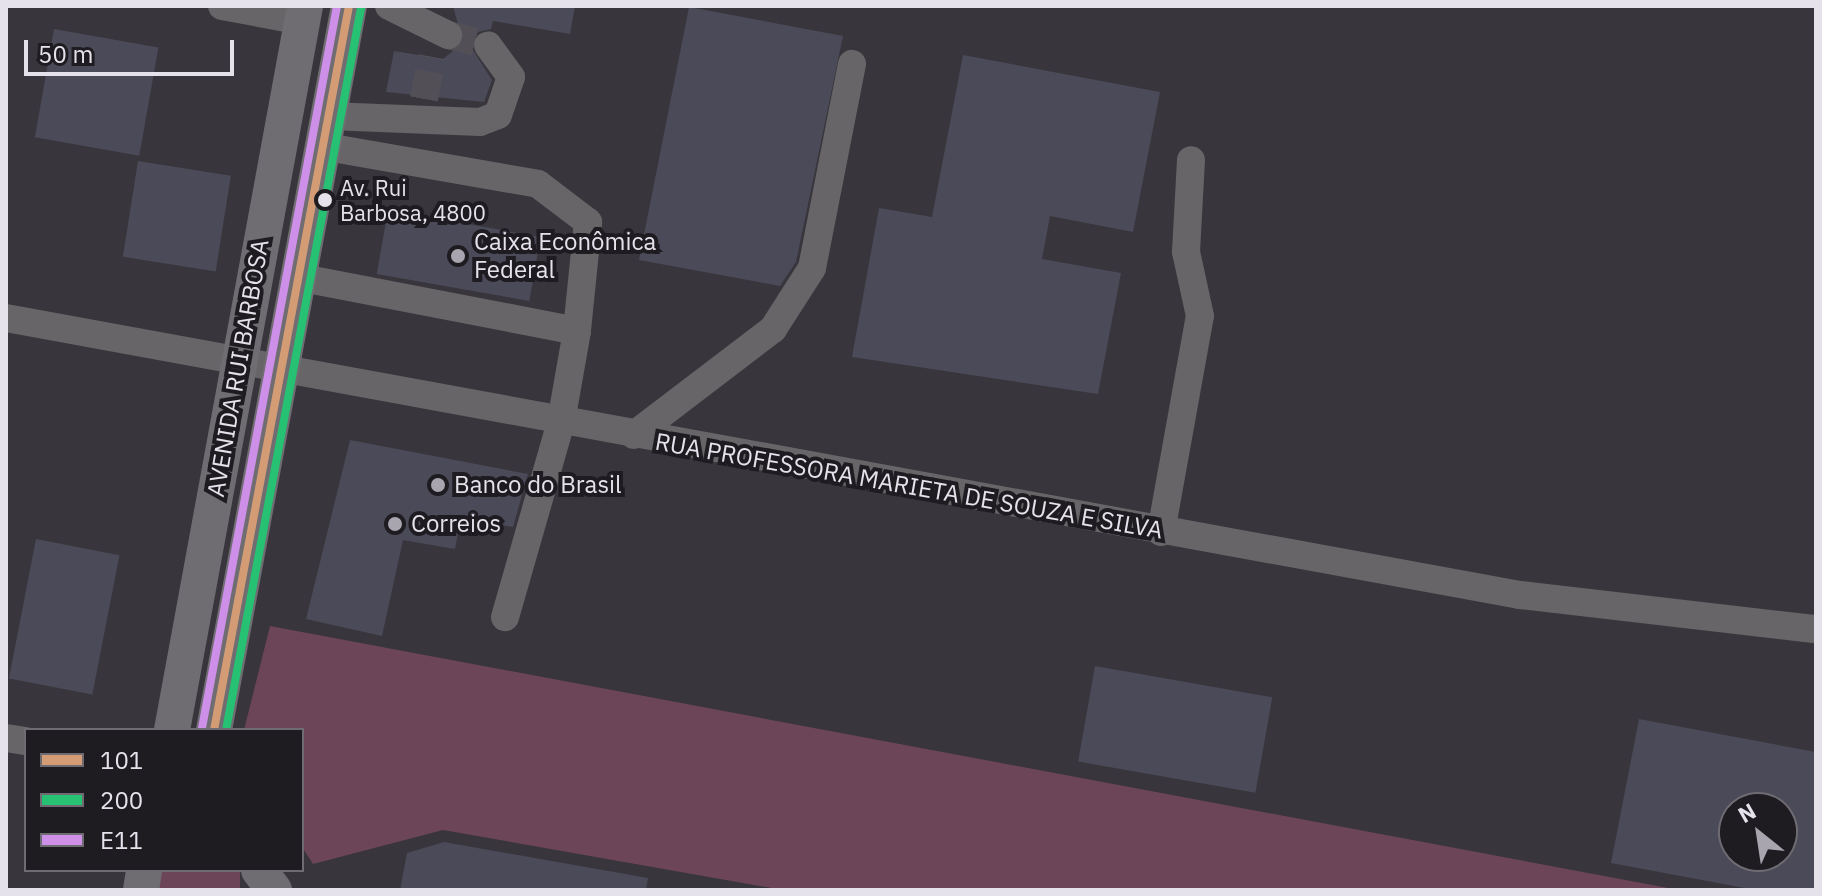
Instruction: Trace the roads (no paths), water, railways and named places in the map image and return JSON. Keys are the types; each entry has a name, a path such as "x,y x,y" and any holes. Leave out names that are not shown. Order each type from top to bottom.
{"main road":[{"name":"AVENIDA RUI BARBOSA","path":"214,728 349,6"},
{"name":"AVENIDA RUI BARBOSA","path":"172,728 303,13"},
{"path":"259,872 274,890"}],"street":[{"path":"222,6 303,13"},
{"path":"389,6 438,41"},
{"path":"325,131 422,107 480,122 498,115 511,77 488,45"},
{"path":"634,435 773,329 812,268 852,64"},
{"path":"325,131 538,184 588,222 577,331 561,422 505,617"},
{"path":"1161,532 1200,316 1186,252 1191,160"},
{"path":"297,277 577,331"},
{"name":"RUA PROFESSORA MARIETA DE SOUZA E SILVA","path":"6,318 1161,532 1598,607 1816,629"}],"tunnel":[{"path":"448,35 488,45"},
{"path":"424,99 432,57"}],"place":[{"name":"Av. Rui Barbosa, 4800","path":"325,200"},
{"name":"Caixa Econômica Federal","path":"458,256"},
{"name":"Banco do Brasil","path":"438,485"},
{"name":"Correios","path":"395,524"}]}
